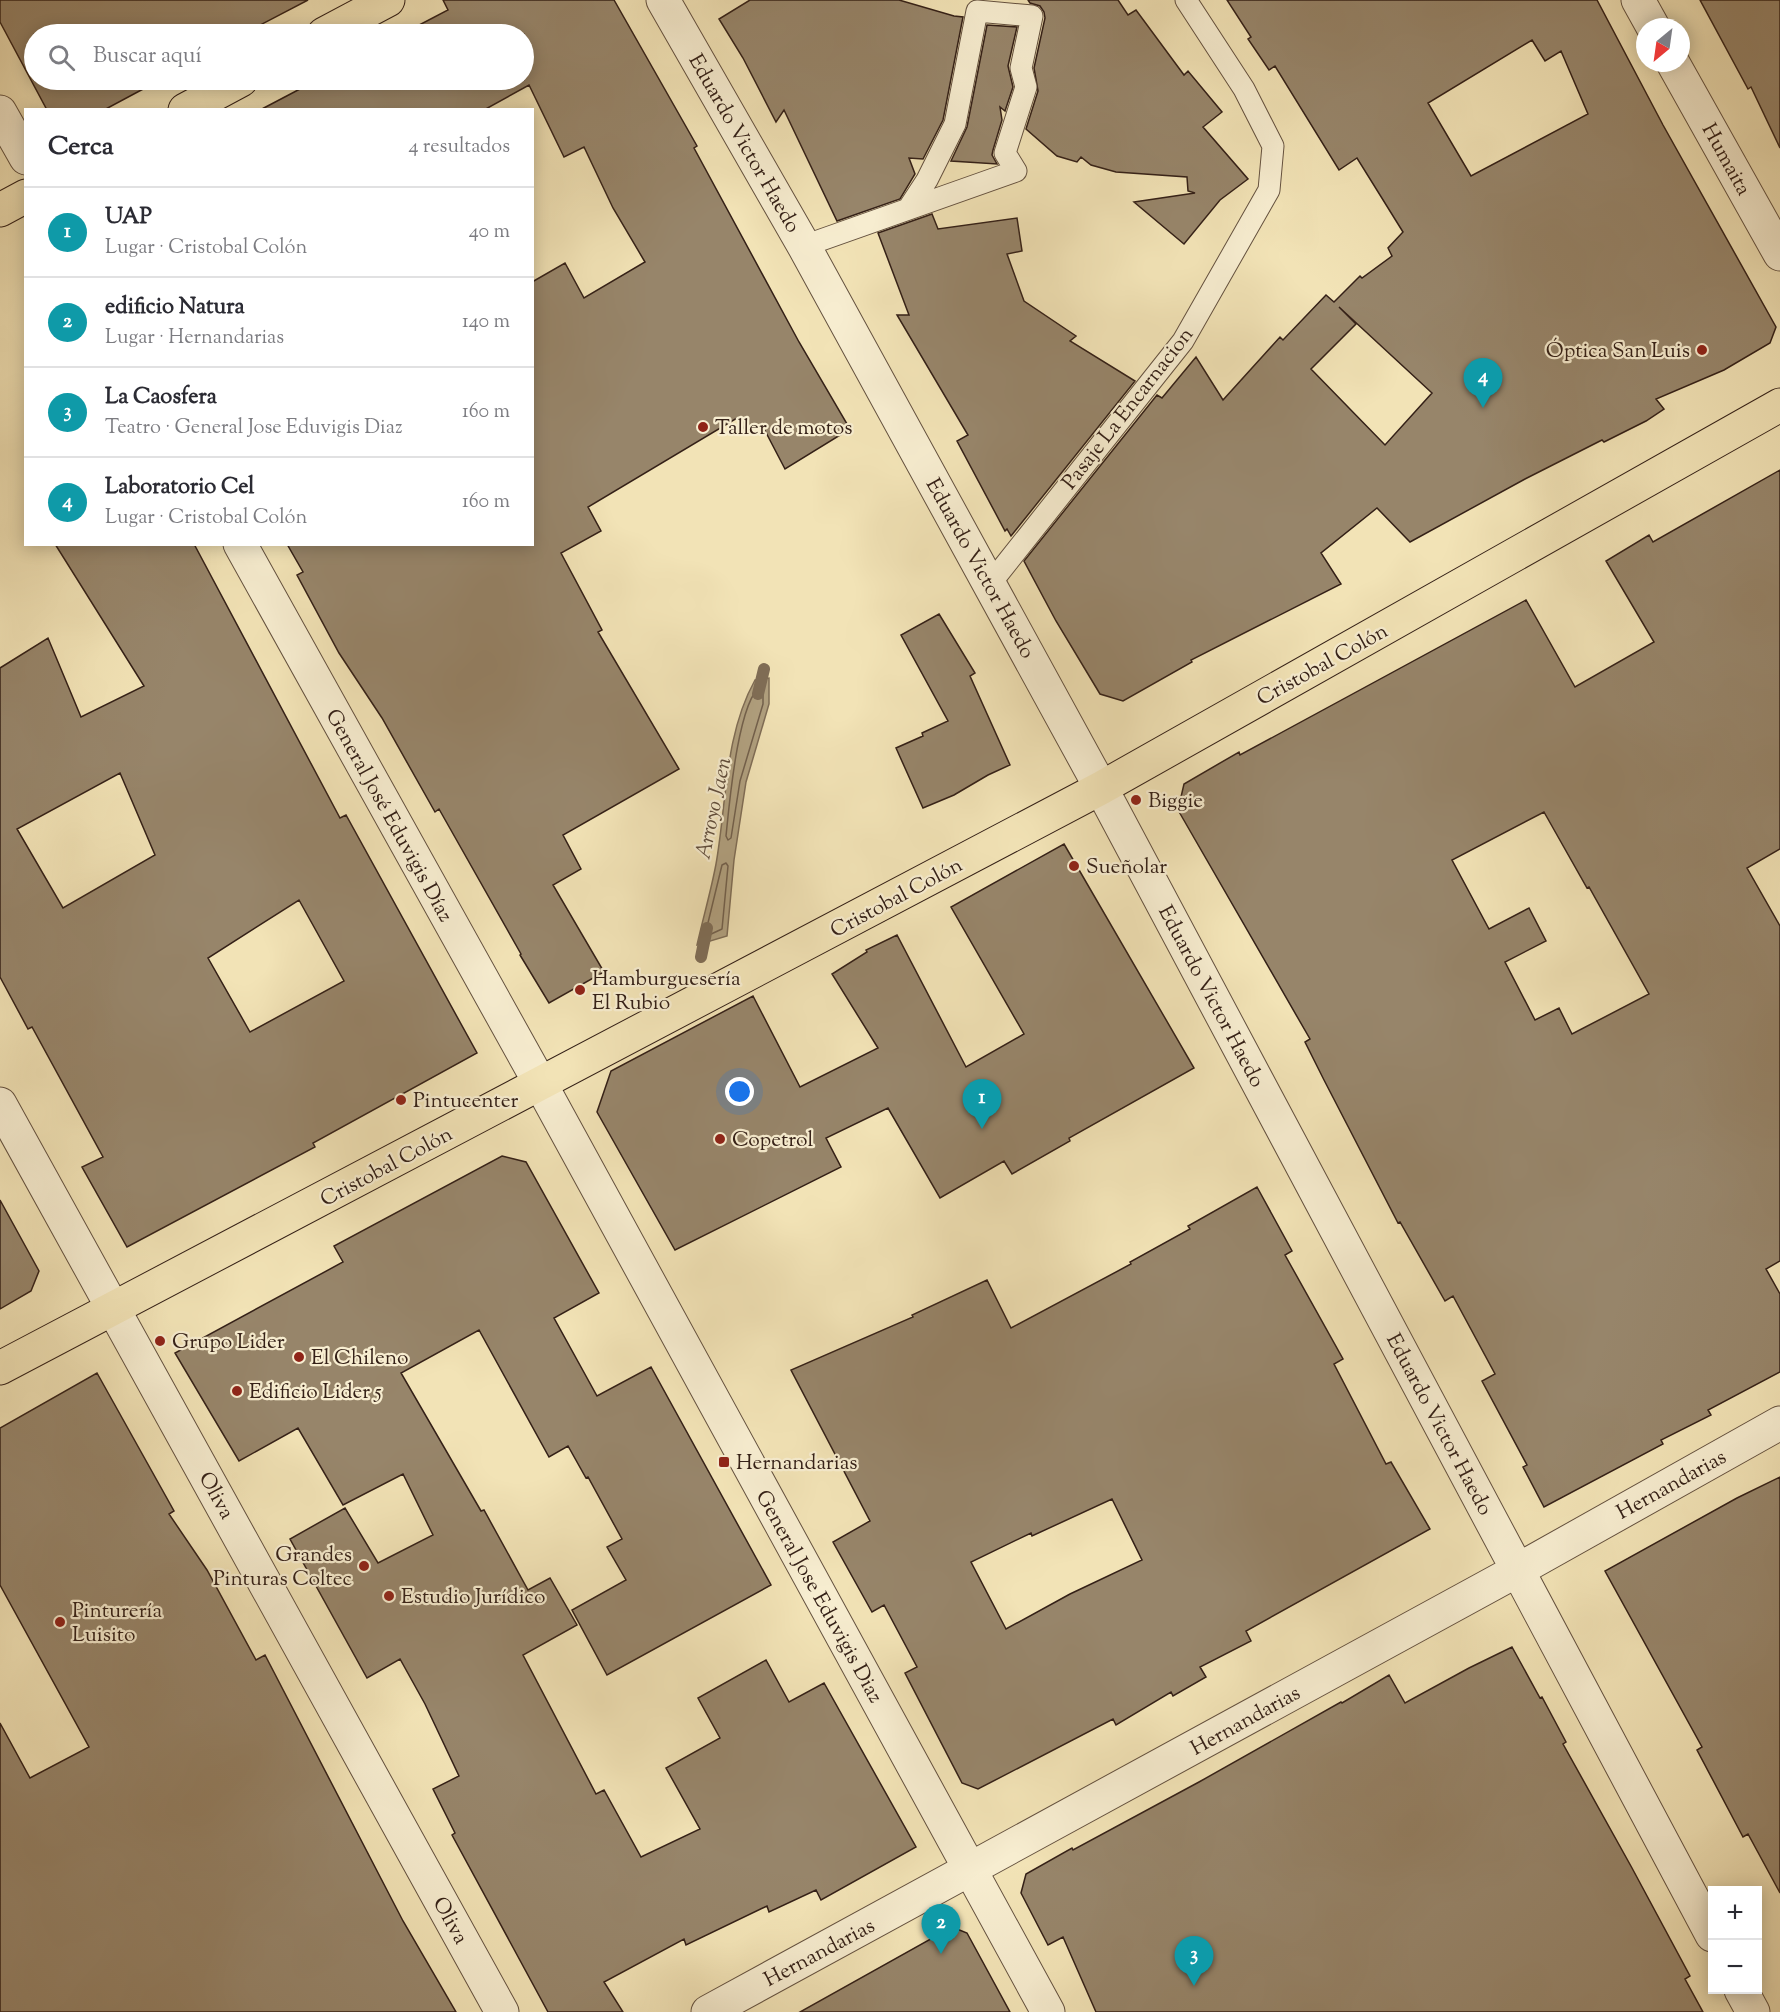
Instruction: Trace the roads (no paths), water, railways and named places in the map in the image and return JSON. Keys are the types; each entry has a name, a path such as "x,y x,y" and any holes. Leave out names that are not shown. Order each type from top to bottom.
{"main road":[{"path":"343,24 388,0"},
{"path":"189,108 222,90"},
{"path":"0,210 24,197"},
{"name":"Cristobal Colón","path":"0,1368 1101,788 1780,405"}],"street":[{"name":"Eduardo Victor Haedo","path":"663,0 804,246 1101,788 1708,1926"},
{"path":"1638,0 1648,18"},
{"name":"Humaita","path":"1678,72 1780,254"},
{"path":"0,112 24,154"},
{"name":"General José Eduvigis Díaz","path":"241,546 541,1085"},
{"name":"General Jose Eduvigis Diaz","path":"541,1085 1048,2012"},
{"name":"Oliva","path":"0,1104 502,2012"},
{"name":"Hernandarias","path":"708,2012 1518,1570 1780,1423"},
{"path":"1744,1994 1753,2012"}],"lane":[{"name":"Pasaje La Encarnacion","path":"990,584 1183,341 1269,190 1273,146 1244,89 1186,0"},
{"path":"804,246 1016,171 1005,153 1026,87 1020,68 1032,16 976,11 955,124 927,180 908,209"}],"water":[{"path":"769,678 769,704 746,782 734,860 727,936 697,945 716,864 728,770 737,724 755,680"}],"waterway":[{"name":"Arroyo Jaen","path":"758,694 764,669"},
{"name":"Arroyo Jaen","path":"701,957 707,928"}],"place":[{"name":"Óptica San Luis","path":"1702,350"},
{"name":"Laboratorio Cel","path":"1483,408"},
{"name":"Taller de motos","path":"703,427"},
{"name":"Biggie","path":"1136,800"},
{"name":"Sueñolar","path":"1074,866"},
{"name":"Hamburguesería El Rubio","path":"580,990"},
{"name":"Pintucenter","path":"401,1100"},
{"name":"UAP","path":"982,1129"},
{"name":"Copetrol","path":"720,1139"},
{"name":"Grupo Lider","path":"160,1341"},
{"name":"El Chileno","path":"299,1357"},
{"name":"Edificio Lider 5","path":"237,1391"},
{"name":"Hernandarias","path":"724,1462"},
{"name":"Grandes Pinturas Coltec","path":"364,1566"},
{"name":"Estudio Jurídico","path":"389,1596"},
{"name":"Pinturería Luisito","path":"60,1622"},
{"name":"edificio Natura","path":"941,1954"},
{"name":"La Caosfera","path":"1194,1986"}]}
